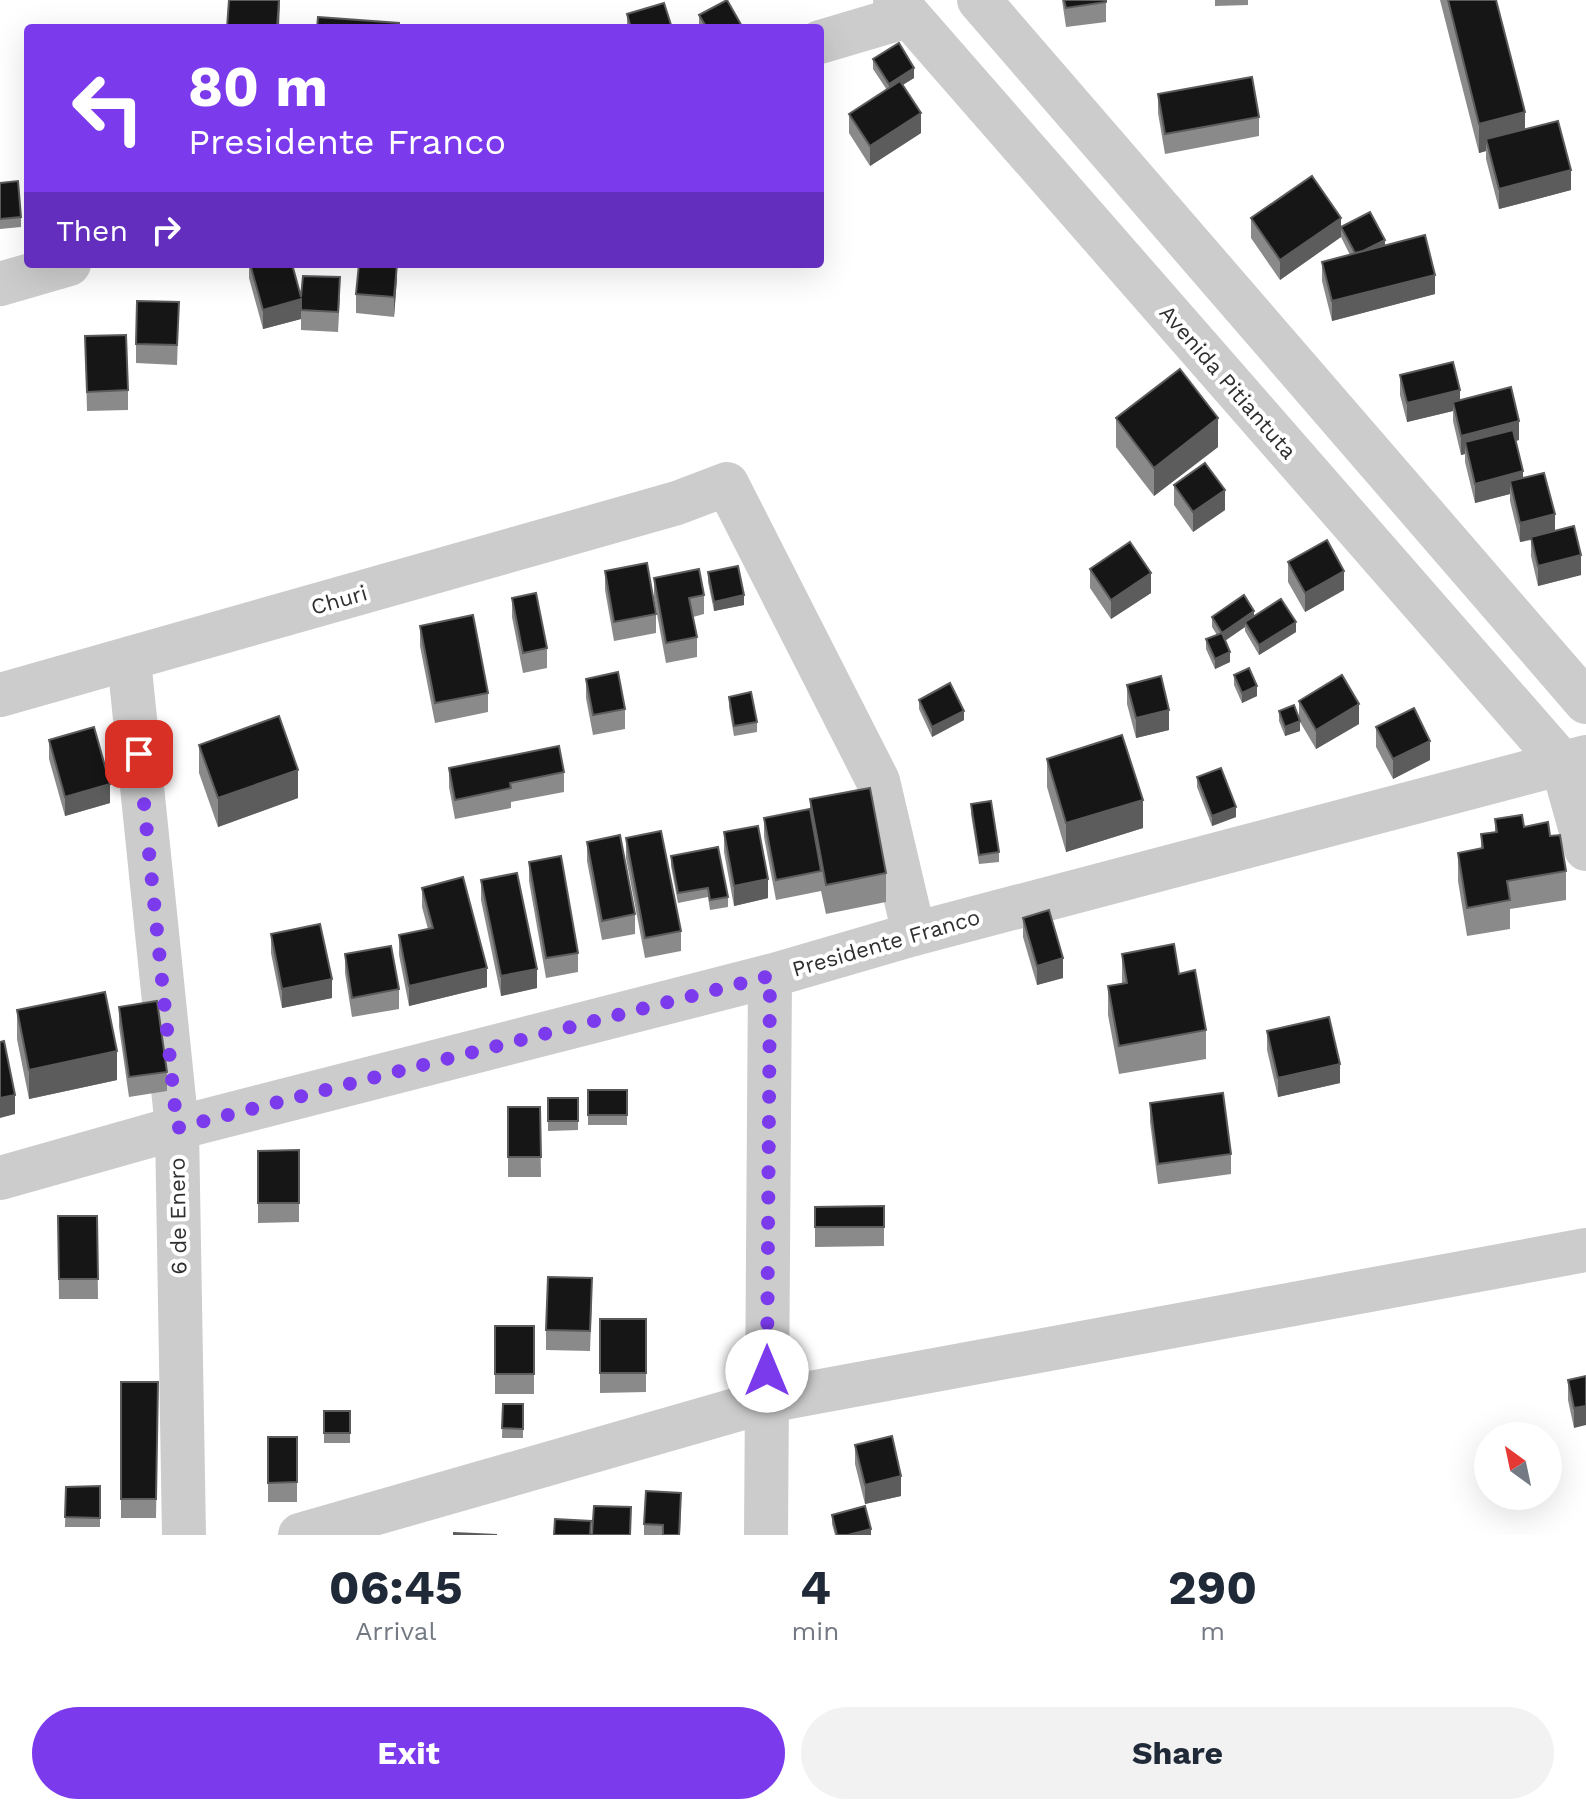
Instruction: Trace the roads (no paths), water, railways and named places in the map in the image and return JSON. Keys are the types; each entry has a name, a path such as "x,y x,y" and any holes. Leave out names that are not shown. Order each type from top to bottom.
{"street":[{"path":"979,0 1586,702"},
{"path":"824,40 901,8"},
{"name":"Avenida Pitiantuta","path":"901,8 1574,760"},
{"path":"0,284 55,268"},
{"name":"Churi","path":"0,695 677,503 727,484 878,781 914,934"},
{"name":"6 de Enero","path":"129,660 177,1128 184,1535"},
{"path":"1574,760 1586,849"},
{"name":"Presidente Franco","path":"0,1178 177,1128 770,976 914,934 1574,760"},
{"path":"766,1535 770,976"},
{"path":"300,1535 767,1401 1586,1250"}]}
